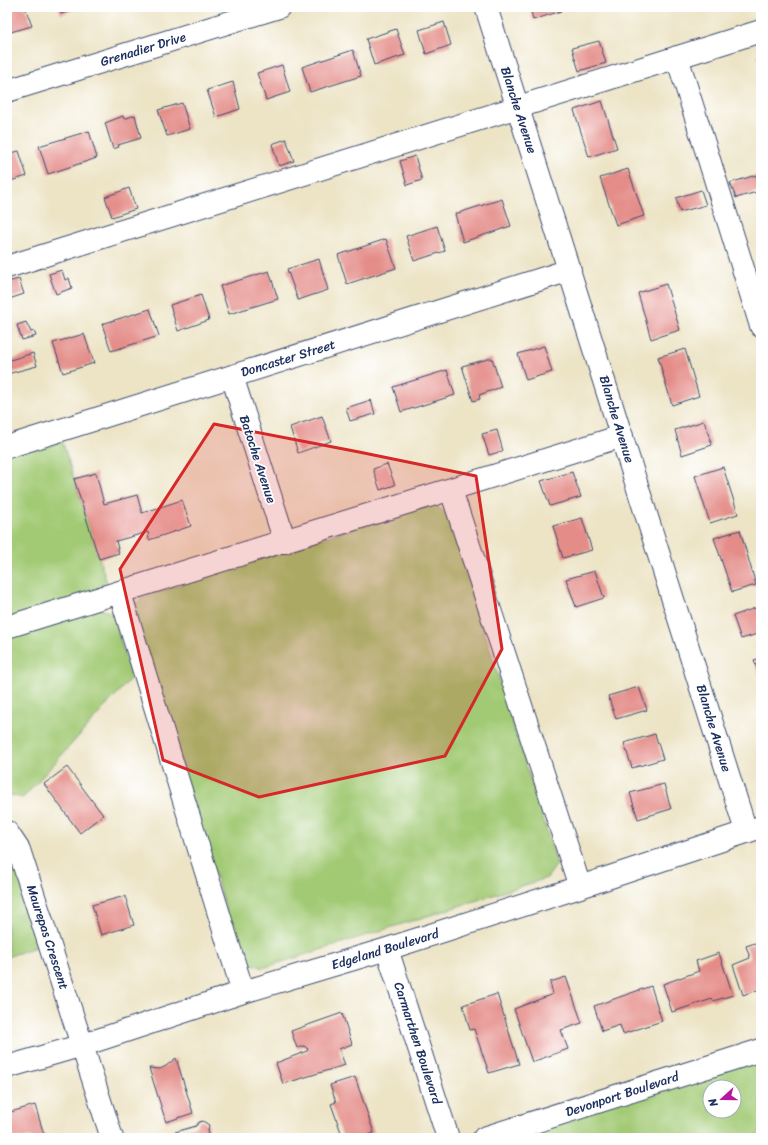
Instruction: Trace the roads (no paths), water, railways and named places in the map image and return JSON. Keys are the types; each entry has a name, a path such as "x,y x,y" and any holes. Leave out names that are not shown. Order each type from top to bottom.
{"street":[{"name":"Grenadier Drive","path":"7,91 279,7"},
{"name":"Blanche Avenue","path":"486,7 622,436 754,829"},
{"path":"7,267 761,31"},
{"path":"677,57 761,326"},
{"name":"Doncaster Street","path":"7,447 570,270"},
{"name":"Batoche Avenue","path":"232,376 285,542"},
{"path":"7,628 622,436"},
{"path":"451,490 580,887"},
{"path":"120,593 243,992"},
{"name":"Edgeland Boulevard","path":"7,1067 83,1045 243,992 387,949 754,829"},
{"name":"Maurepas Crescent","path":"7,832 19,850 112,1138"},
{"name":"Carmarthen Boulevard","path":"387,949 448,1138"},
{"name":"Devonport Boulevard","path":"484,1138 761,1050"}]}
